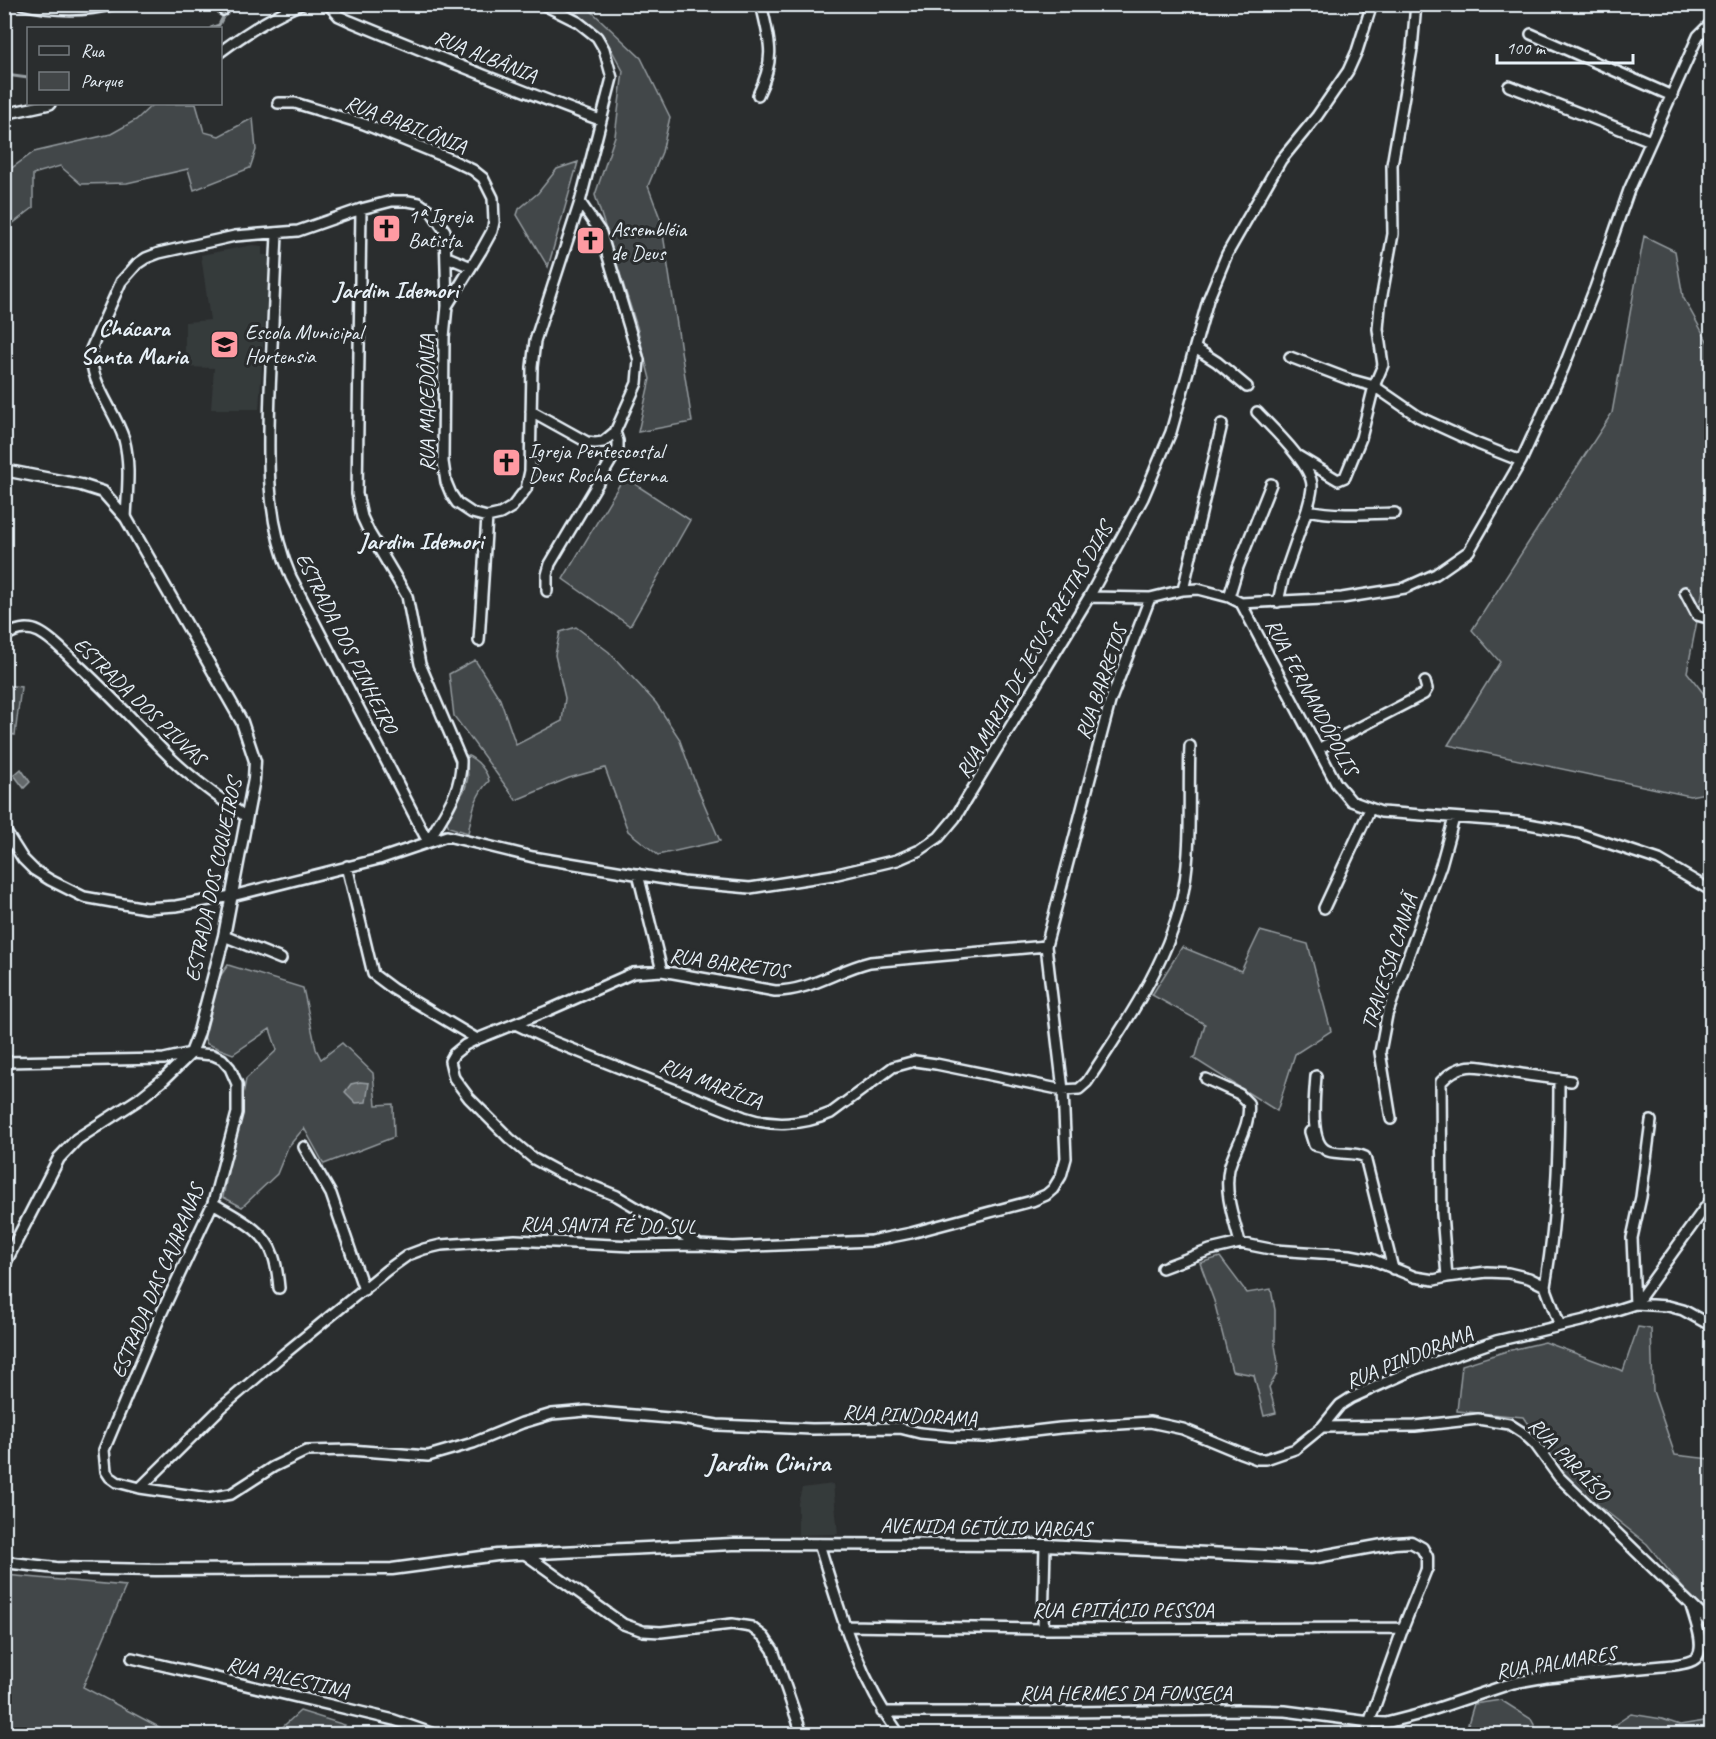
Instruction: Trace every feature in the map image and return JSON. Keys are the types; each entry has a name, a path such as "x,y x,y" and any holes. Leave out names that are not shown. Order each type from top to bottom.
{"street":[{"path":"22,4 76,10 115,4"},
{"path":"222,51 266,21 302,4"},
{"name":"RUA ALBÂNIA","path":"328,4 339,16 350,21 499,82 600,120"},
{"path":"479,641 487,517 500,514 512,507 526,489 530,471 532,367 535,341 580,202 612,78 604,49 597,37 578,22 542,4"},
{"path":"758,94 767,77 770,56 761,4"},
{"name":"RUA MARIA DE JESUS FREITAS DIAS","path":"428,842 447,836 454,837 533,856 684,882 750,888 856,871 897,860 920,850 939,837 955,818 1089,597 1156,470 1171,432 1209,300 1227,254 1281,160 1317,116 1348,72 1372,4"},
{"path":"1257,412 1298,456 1338,480 1345,477 1361,438 1374,386 1383,365 1378,329 1393,234 1392,165 1412,49 1416,4"},
{"path":"1241,603 1342,598 1405,588 1436,574 1469,551 1521,460 1563,369 1595,288 1629,190 1698,36 1712,22"},
{"path":"1531,34 1672,96"},
{"path":"1509,86 1651,141"},
{"name":"RUA BABILÔNIA","path":"278,103 295,102 364,124 448,158 483,178 493,198 492,231 447,306"},
{"path":"4,114 45,105"},
{"name":"RUA MACEDÔNIA","path":"126,518 128,469 124,441 94,379 90,356 121,282 137,264 159,253 235,236 298,231 361,209 393,201 419,203 432,212 445,231 447,306 444,337 443,450 446,482 457,503 472,513 487,517"},
{"path":"531,411 588,442 603,442 615,432 637,383 639,360 601,233 580,202"},
{"path":"4,829 22,859 34,870 84,897 146,908 176,906 231,896 415,848 428,842 455,797 462,775 461,760 420,664 407,596 369,532 362,517 357,494 361,209"},
{"name":"ESTRADA DOS PINHEIRO","path":"278,234 268,456 274,529 291,577 428,842"},
{"path":"447,257 471,267"},
{"path":"1195,348 1218,362 1247,387"},
{"path":"1290,357 1348,379 1374,386 1419,417 1478,444 1521,460"},
{"path":"1712,422 1709,425 1712,429"},
{"path":"1183,590 1222,424"},
{"path":"547,591 550,564 618,449 615,432"},
{"path":"1278,602 1282,579 1307,510 1311,482 1298,456"},
{"name":"ESTRADA DOS COQUEIROS","path":"4,470 81,485 103,492 126,518 242,722 255,761 254,779 224,936 198,1035 191,1053 139,1100 77,1139 59,1158 4,1265"},
{"path":"1229,597 1238,567 1271,484"},
{"path":"1307,510 1350,514 1395,513"},
{"name":"RUA FERNANDÓPOLIS","path":"1089,597 1150,598 1198,589 1229,597 1241,603 1318,749 1346,796 1358,805 1390,813 1517,822 1578,832 1659,860 1712,891"},
{"path":"1685,592 1697,615 1704,617 1712,615"},
{"name":"RUA BARRETOS","path":"699,1245 618,1196 534,1160 509,1138 454,1078 450,1061 454,1054 477,1039 633,973 662,971 775,991 791,991 870,962 1046,946 1110,702 1150,598"},
{"name":"ESTRADA DOS PIUVAS","path":"4,637 26,629 36,630 50,639 101,686 175,762 200,784 246,817"},
{"path":"1318,749 1424,694 1428,689 1425,682"},
{"path":"1063,1090 1079,1089 1087,1082 1142,993 1177,921 1184,887 1188,846 1190,746"},
{"path":"1324,908 1370,809"},
{"name":"TRAVESSA CANAÃ","path":"1391,1119 1380,1052 1383,1032 1455,818"},
{"path":"347,866 373,974 393,989 477,1039"},
{"path":"638,874 662,971"},
{"path":"224,936 282,959"},
{"name":"RUA SANTA FÉ DO SUL","path":"140,1488 221,1408 408,1255 441,1245 515,1240 632,1246 733,1247 871,1241 911,1233 1039,1198 1053,1189 1061,1176 1066,1158 1063,1090 1046,946"},
{"name":"RUA MARÍLIA","path":"515,1024 549,1040 744,1117 776,1125 819,1118 831,1113 893,1067 915,1061 1063,1090"},
{"name":"ESTRADA DAS CAJARANAS","path":"4,1062 164,1059 191,1053 213,1055 222,1059 230,1068 237,1084 237,1113 213,1203 162,1312 104,1450"},
{"path":"1447,1277 1442,1214 1441,1082 1450,1072 1461,1067 1484,1066 1512,1073 1571,1081"},
{"path":"1316,1076 1314,1119 1316,1135 1322,1147"},
{"path":"1206,1079 1239,1094 1248,1102 1248,1119 1229,1170 1228,1184 1229,1201 1240,1243"},
{"path":"1559,1079 1558,1170 1553,1239 1545,1286 1560,1326"},
{"path":"1635,1304 1632,1238 1641,1197 1651,1121"},
{"path":"1310,1132 1314,1145 1329,1151 1358,1154 1365,1157 1393,1269"},
{"path":"304,1147 331,1194 364,1290"},
{"path":"1635,1304 1712,1198"},
{"path":"213,1203 256,1230 268,1243 273,1254 279,1288"},
{"path":"1162,1268 1210,1250 1240,1243 1275,1250 1350,1255 1371,1259 1415,1277 1434,1280 1487,1272 1508,1273 1529,1278 1545,1286"},
{"name":"RUA PINDORAMA","path":"104,1450 104,1462 110,1477 117,1482 197,1498 221,1497 231,1494 273,1467 306,1451 350,1450 428,1456 473,1443 522,1423 565,1412 586,1411 729,1426 812,1429 900,1428 920,1433 973,1437 1150,1422 1183,1429 1257,1459 1266,1459 1295,1449 1322,1428 1340,1405 1351,1398 1413,1370 1496,1341 1586,1320 1635,1304 1668,1306 1683,1310 1712,1326"},
{"name":"RUA PARAÍSO","path":"1322,1428 1415,1426 1478,1419 1509,1424 1535,1444 1559,1477 1712,1625"},
{"name":"AVENIDA GETÚLIO VARGAS","path":"4,1562 56,1568 156,1570 392,1569 497,1555 733,1544 1045,1545 1311,1558 1411,1542 1422,1548 1427,1557 1427,1568"},
{"path":"819,1544 844,1626 867,1683 882,1712 898,1734"},
{"path":"1043,1629 1045,1545"},
{"path":"525,1554 623,1624 643,1631 661,1632 732,1624 751,1627 764,1637 773,1650 801,1734"},
{"path":"1365,1734 1427,1568"},
{"name":"RUA PALMARES","path":"1370,1722 1386,1723 1417,1715 1513,1683 1546,1677 1688,1662 1696,1658 1700,1652 1701,1641 1690,1606"},
{"name":"RUA EPITÁCIO PESSOA","path":"844,1626 1043,1629 1403,1628"},
{"name":"RUA PALESTINA","path":"132,1658 394,1720 434,1734"},
{"name":"RUA HERMES DA FONSECA","path":"882,1712 1240,1710 1294,1712 1370,1722"}],"shaded area":[{"name":"Escola Municipal Hortensia","path":"253,245 262,246 262,255 270,255 259,409 211,409 214,368 185,367 185,322 210,320 201,255"},
{"path":"21,769 30,782 24,788 14,775"},
{"path":"369,1083 366,1102 356,1103 345,1092 351,1084"},
{"path":"833,1484 838,1534 798,1535 798,1503 802,1488"}],"green space":[{"path":"588,8 641,58 670,117 662,152 648,186 661,221 692,422 638,432 650,379 637,327 595,195 615,136 623,71 605,38 575,13"},
{"path":"152,105 196,105 204,132 219,136 253,118 256,150 250,168 194,190 188,169 127,183 81,184 60,166 33,174 33,208 7,228 5,226 5,173 34,152 111,134 136,120"},
{"path":"578,162 548,267 517,215 519,209 538,193 557,169"},
{"path":"1644,236 1675,251 1683,297 1711,348 1711,549 1687,672 1711,703 1711,792 1690,796 1448,745 1500,662 1472,630 1612,413"},
{"path":"624,477 690,520 630,626 563,579"},
{"path":"576,627 609,652 656,703 679,738 720,841 658,855 628,831 605,768 569,778 516,800 454,716 449,674 475,660 500,699 516,745 562,721 565,698 555,655 560,632"},
{"path":"5,685 21,687 15,735 5,733"},
{"path":"466,755 481,766 489,781 477,799 468,833 449,827 446,820 465,789 468,777"},
{"path":"1260,931 1308,944 1331,1031 1295,1054 1277,1111 1193,1058 1196,1056 1205,1024 1152,995 1182,947 1241,971"},
{"path":"228,965 303,988 316,1049 321,1059 342,1043 373,1073 376,1105 393,1104 394,1137 324,1164 304,1128 288,1147 277,1174 242,1207 223,1197 246,1079 277,1050 270,1029 233,1054 207,1044 203,1034 216,982"},
{"path":"1220,1257 1247,1293 1271,1289 1275,1310 1275,1345 1278,1363 1277,1374 1269,1387 1276,1413 1264,1416 1254,1375 1232,1371 1214,1301 1200,1263"},
{"path":"1638,1327 1651,1329 1653,1391 1675,1455 1710,1459 1711,1457 1711,1615 1687,1593 1647,1544 1567,1480 1523,1417 1457,1411 1462,1365 1545,1342 1623,1371"},
{"path":"5,1575 126,1586 83,1687 172,1734 5,1734"},
{"path":"1501,1700 1531,1719 1539,1734 1465,1734 1474,1704"},
{"path":"300,1711 345,1725 337,1734 275,1734"},
{"path":"1631,1714 1662,1719 1680,1725 1711,1720 1711,1734 1601,1734"}],"waterway":[{"path":"214,27 219,25 225,13"},
{"path":"6,75 27,78"}],"place":[{"name":"1ª Igreja Batista","path":"387,228"},
{"name":"Assembléia de Deus","path":"590,241"},
{"name":"Escola Municipal Hortensia","path":"224,344"},
{"name":"Igreja Pentescostal Deus Rocha Eterna","path":"507,463"}],"district":[{"name":"Jardim Idemori","path":"396,290"},
{"name":"Chácara Santa Maria","path":"134,342"},
{"name":"Jardim Idemori","path":"421,541"},
{"name":"Jardim Cinira","path":"768,1462"}]}
